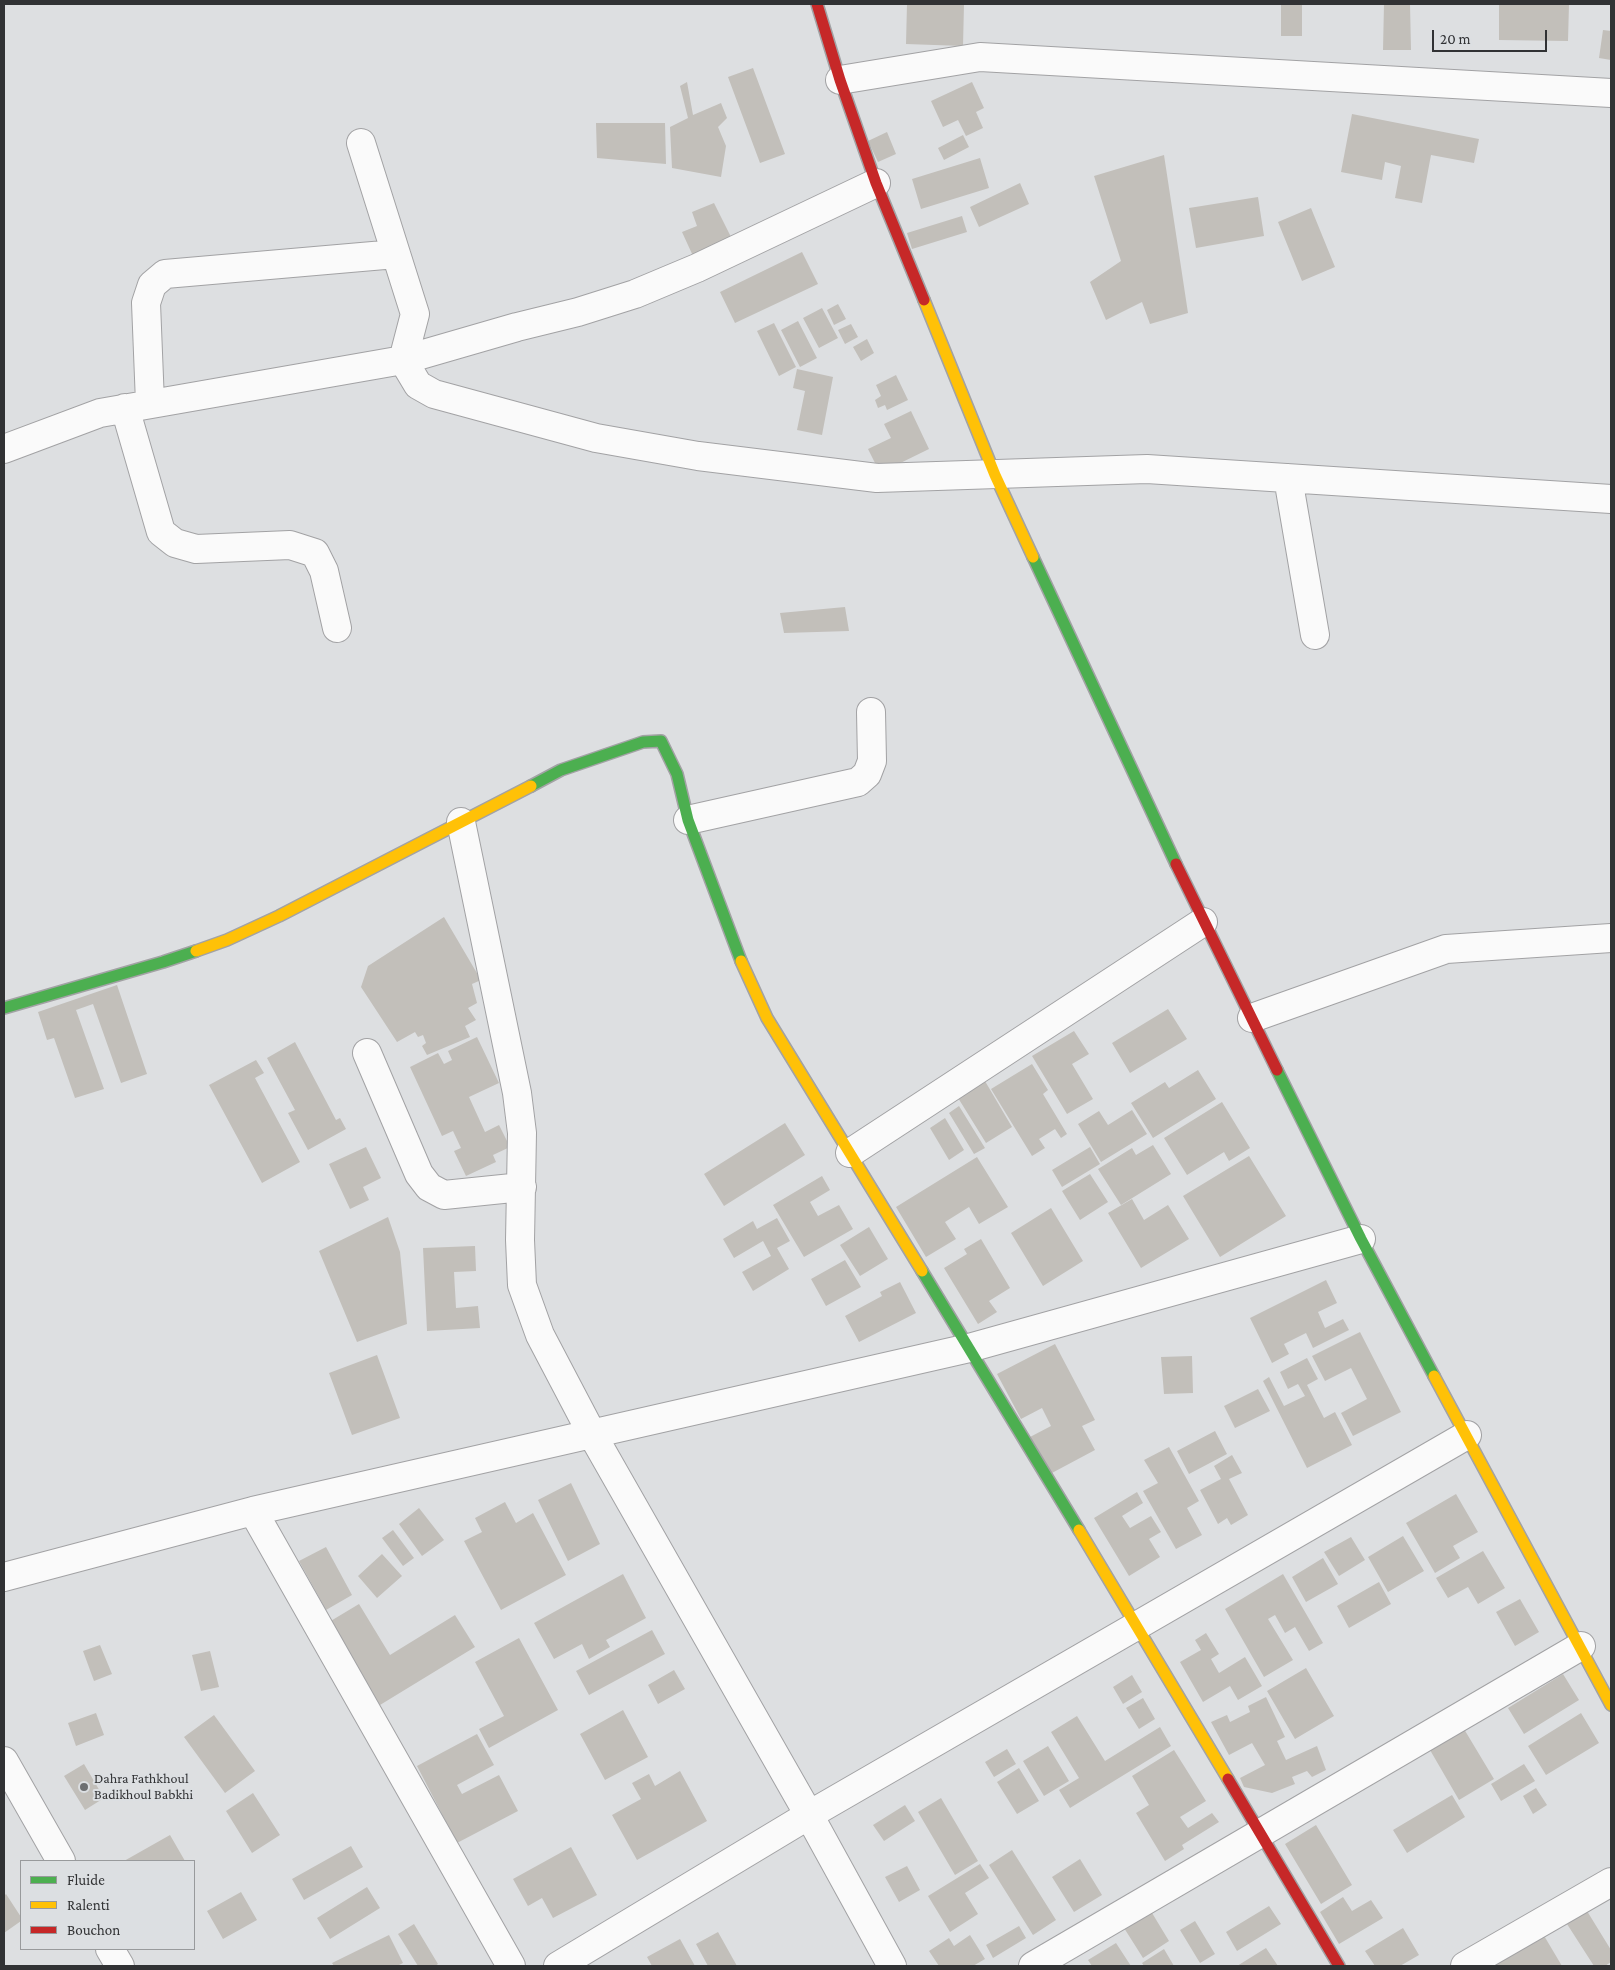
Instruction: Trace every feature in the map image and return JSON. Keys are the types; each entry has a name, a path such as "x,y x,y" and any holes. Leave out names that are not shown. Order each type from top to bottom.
{"street":[{"path":"817,4 840,80 876,184 995,475 1203,922 1362,1239 1581,1646 1611,1706"},
{"path":"840,80 980,57 1611,93"},
{"path":"361,143 415,314 403,360 418,385 434,394 596,438 698,456 876,478 1147,469 1611,499"},
{"path":"4,449 100,413 403,360 517,327 578,312 636,294 697,268 876,184"},
{"path":"337,628 324,572 315,553 290,545 196,549 175,543 161,532 138,406 146,303 152,285 165,274 396,254"},
{"path":"1288,478 1315,635"},
{"path":"688,820 858,782 867,774 872,761 871,712"},
{"path":"4,1008 163,962 227,940 279,916 561,770 643,742 661,741 677,774 688,820 742,965 762,1009 1137,1625 1339,1966"},
{"path":"462,822 517,1093 522,1133 520,1240 522,1285 540,1335 592,1434 809,1815 892,1966"},
{"path":"850,1152 1203,922"},
{"path":"1252,1018 1446,949 1611,938"},
{"path":"366,1053 419,1174 429,1188 444,1195 522,1187"},
{"path":"4,1577 253,1511 969,1348 1362,1239"},
{"path":"558,1966 809,1815 1467,1435"},
{"path":"253,1511 511,1966"},
{"path":"1033,1966 1581,1646"},
{"path":"4,1761 60,1860"},
{"path":"1465,1966 1611,1882"},
{"path":"111,1950 120,1966"}],"building":[{"path":"907,4 964,4 963,46 906,44"},
{"path":"1281,4 1302,4 1302,36 1281,36"},
{"path":"1384,4 1410,4 1411,50 1383,50"},
{"path":"1499,4 1569,4 1568,41 1499,40"},
{"path":"1603,30 1611,31 1611,60 1599,58"},
{"path":"753,68 785,154 760,163 728,77"},
{"path":"687,82 693,115 721,103 727,118 718,127 726,146 721,177 672,168 670,127 688,118 680,86"},
{"path":"972,82 984,108 976,112 983,128 966,136 958,120 943,127 931,101"},
{"path":"1352,114 1479,139 1474,163 1431,155 1422,203 1395,198 1401,166 1385,162 1382,180 1341,172"},
{"path":"596,123 665,123 666,164 597,158"},
{"path":"887,132 896,154 878,162 868,141"},
{"path":"963,135 969,147 944,160 938,148"},
{"path":"1164,155 1188,313 1150,324 1142,302 1106,320 1090,282 1121,261 1094,176"},
{"path":"980,158 989,188 921,209 912,179"},
{"path":"1020,183 1029,204 979,227 970,207"},
{"path":"1258,197 1264,236 1196,248 1189,208"},
{"path":"714,203 732,239 693,256 682,232 697,226 692,212"},
{"path":"1311,208 1335,267 1302,281 1278,222"},
{"path":"962,216 967,232 912,249 907,233"},
{"path":"802,252 818,284 735,323 720,292"},
{"path":"838,304 846,319 834,325 827,310"},
{"path":"822,308 838,338 819,348 803,318"},
{"path":"798,321 817,358 800,367 781,330"},
{"path":"774,323 796,367 779,376 757,331"},
{"path":"851,324 858,337 845,344 838,330"},
{"path":"867,339 874,353 861,361 853,347"},
{"path":"797,369 833,377 822,435 797,430 805,391 793,388"},
{"path":"896,375 908,400 887,410 885,405 878,408 875,400 881,396 876,385"},
{"path":"911,411 929,449 880,473 868,449 891,438 884,424"},
{"path":"845,607 849,631 784,633 780,613"},
{"path":"444,917 481,980 472,984 477,1003 468,1008 476,1020 465,1026 470,1037 427,1055 422,1046 426,1043 423,1035 418,1037 415,1032 397,1042 361,987 368,966"},
{"path":"117,985 147,1074 121,1083 93,1004 76,1010 104,1089 75,1098 54,1038 47,1040 38,1012"},
{"path":"1168,1009 1187,1039 1130,1073 1112,1043"},
{"path":"1074,1031 1089,1054 1072,1064 1093,1099 1067,1114 1032,1056"},
{"path":"477,1037 499,1083 469,1097 485,1132 499,1125 510,1147 493,1155 496,1162 466,1176 454,1151 461,1148 453,1131 442,1136 410,1067 438,1053 444,1064 452,1060 448,1051"},
{"path":"295,1042 336,1120 340,1118 346,1129 308,1150 288,1113 295,1110 267,1058"},
{"path":"256,1060 264,1073 255,1078 300,1162 262,1183 209,1085"},
{"path":"1032,1064 1048,1090 1043,1094 1067,1134 1061,1138 1055,1129 1039,1139 1045,1148 1032,1156 991,1089"},
{"path":"1198,1070 1216,1099 1153,1138 1131,1103 1165,1082 1169,1088"},
{"path":"982,1076 1012,1127 986,1143 955,1093"},
{"path":"1222,1102 1250,1148 1229,1161 1224,1152 1187,1175 1164,1138"},
{"path":"959,1106 985,1148 974,1154 949,1113"},
{"path":"1132,1110 1147,1134 1101,1162 1078,1124 1099,1111 1108,1125"},
{"path":"945,1118 964,1150 949,1160 930,1128"},
{"path":"785,1123 805,1155 724,1206 704,1174"},
{"path":"1153,1145 1171,1174 1121,1205 1098,1169 1132,1148 1136,1155"},
{"path":"366,1147 381,1178 363,1187 369,1200 350,1209 329,1164"},
{"path":"1090,1147 1100,1164 1062,1187 1052,1170"},
{"path":"1249,1156 1286,1216 1220,1257 1183,1196"},
{"path":"977,1157 1008,1207 979,1224 969,1207 945,1222 956,1239 926,1257 896,1207"},
{"path":"1090,1174 1108,1202 1080,1220 1062,1191"},
{"path":"822,1176 830,1190 810,1202 818,1216 839,1205 853,1229 804,1257 773,1205"},
{"path":"1132,1199 1144,1220 1168,1205 1189,1239 1141,1268 1108,1213"},
{"path":"1051,1208 1083,1261 1043,1286 1011,1233"},
{"path":"388,1217 400,1252 407,1324 357,1342 319,1251"},
{"path":"777,1218 790,1241 777,1248 789,1269 753,1291 742,1272 771,1256 763,1241 734,1258 723,1239 753,1221 757,1229"},
{"path":"869,1227 888,1259 860,1276 840,1245"},
{"path":"981,1239 1010,1288 989,1301 997,1312 978,1324 944,1268 967,1254 964,1249"},
{"path":"475,1246 476,1271 454,1272 456,1308 478,1306 480,1328 427,1331 423,1248"},
{"path":"845,1260 861,1287 826,1306 811,1279"},
{"path":"1326,1280 1337,1303 1318,1312 1325,1328 1343,1319 1349,1330 1313,1348 1306,1333 1284,1344 1289,1354 1272,1363 1250,1318"},
{"path":"900,1282 916,1313 859,1342 845,1316 882,1296 880,1292"},
{"path":"1360,1332 1401,1412 1353,1436 1341,1413 1367,1399 1351,1368 1325,1381 1312,1356"},
{"path":"1055,1344 1095,1420 1082,1426 1095,1450 1050,1474 1030,1437 1051,1426 1042,1408 1021,1419 997,1374"},
{"path":"377,1355 400,1418 352,1435 329,1373"},
{"path":"1192,1356 1193,1393 1164,1394 1161,1357"},
{"path":"1307,1358 1318,1379 1307,1385 1324,1418 1335,1412 1352,1445 1307,1468 1263,1381 1269,1377 1284,1406 1305,1396 1298,1384 1288,1389 1280,1372"},
{"path":"1258,1389 1270,1411 1235,1428 1224,1406"},
{"path":"1215,1431 1227,1454 1189,1474 1177,1451"},
{"path":"1169,1447 1199,1501 1187,1508 1202,1535 1176,1549 1143,1491 1158,1483 1144,1460"},
{"path":"1232,1455 1242,1473 1229,1479 1248,1515 1231,1525 1227,1518 1218,1524 1200,1490 1221,1479 1214,1466"},
{"path":"571,1483 600,1544 568,1561 538,1500"},
{"path":"1137,1492 1143,1503 1122,1516 1130,1528 1151,1516 1161,1532 1149,1539 1160,1557 1129,1576 1094,1518"},
{"path":"1456,1494 1478,1532 1453,1546 1460,1558 1435,1573 1406,1523"},
{"path":"505,1502 516,1523 533,1513 566,1575 501,1610 464,1541 482,1532 475,1518"},
{"path":"419,1508 444,1540 422,1556 399,1524"},
{"path":"393,1530 414,1558 403,1566 382,1538"},
{"path":"1403,1536 1424,1571 1388,1592 1368,1557"},
{"path":"1351,1537 1365,1560 1339,1576 1324,1552"},
{"path":"326,1547 352,1595 326,1610 299,1561"},
{"path":"1483,1551 1505,1588 1478,1604 1468,1587 1448,1598 1436,1578"},
{"path":"382,1554 402,1576 377,1598 358,1576"},
{"path":"1323,1558 1338,1584 1306,1602 1292,1577"},
{"path":"623,1574 646,1618 606,1640 610,1647 589,1659 582,1644 554,1659 534,1623"},
{"path":"1283,1574 1323,1643 1309,1651 1295,1627 1285,1633 1275,1615 1268,1619 1293,1660 1264,1677 1225,1609"},
{"path":"1379,1582 1391,1604 1349,1628 1337,1606"},
{"path":"1520,1599 1539,1632 1515,1646 1496,1612"},
{"path":"359,1604 390,1655 455,1615 475,1647 380,1705 329,1622"},
{"path":"652,1630 665,1654 589,1695 576,1671"},
{"path":"1206,1633 1219,1654 1211,1659 1219,1673 1245,1657 1262,1686 1238,1700 1230,1686 1203,1702 1180,1662 1201,1650 1195,1640"},
{"path":"519,1638 558,1710 489,1748 479,1729 504,1716 475,1662"},
{"path":"100,1645 112,1674 94,1681 83,1651"},
{"path":"210,1651 219,1687 201,1691 192,1655"},
{"path":"1306,1668 1334,1716 1295,1739 1267,1691"},
{"path":"674,1670 685,1689 658,1704 648,1685"},
{"path":"1563,1674 1579,1700 1524,1734 1508,1708"},
{"path":"1132,1675 1142,1692 1123,1704 1113,1687"},
{"path":"1266,1697 1285,1737 1277,1741 1286,1760 1317,1746 1326,1770 1312,1777 1307,1771 1292,1777 1295,1784 1272,1793 1244,1787 1240,1778 1265,1765 1252,1743 1229,1755 1211,1722 1227,1715 1230,1722 1250,1712 1248,1706"},
{"path":"1143,1698 1155,1719 1139,1729 1126,1708"},
{"path":"623,1710 648,1757 605,1780 580,1734"},
{"path":"96,1713 104,1735 76,1746 68,1723"},
{"path":"1581,1713 1599,1743 1546,1775 1528,1746"},
{"path":"214,1715 255,1771 225,1793 184,1737"},
{"path":"1077,1716 1105,1761 1160,1727 1171,1746 1070,1808 1059,1790 1079,1778 1051,1732"},
{"path":"1464,1729 1494,1779 1459,1800 1430,1750"},
{"path":"477,1734 494,1765 457,1785 462,1794 499,1775 518,1811 457,1843 417,1766"},
{"path":"1048,1746 1069,1781 1044,1796 1023,1761"},
{"path":"1007,1749 1016,1764 994,1777 985,1762"},
{"path":"1174,1750 1206,1801 1180,1817 1188,1828 1212,1813 1219,1822 1182,1845 1184,1849 1165,1861 1136,1813 1149,1805 1132,1776"},
{"name":"Dahra Fathkhoul Badikhoul Babkhi","path":"84,1764 104,1798 85,1810 64,1776"},
{"path":"1524,1764 1535,1781 1501,1801 1491,1784"},
{"path":"1019,1768 1039,1801 1017,1814 997,1782"},
{"path":"680,1771 707,1821 637,1860 612,1815 641,1799 632,1783 649,1774 655,1786"},
{"path":"1536,1788 1547,1805 1533,1814 1523,1796"},
{"path":"253,1793 280,1835 252,1853 226,1811"},
{"path":"1452,1795 1465,1817 1407,1853 1393,1830"},
{"path":"941,1798 978,1861 955,1875 918,1812"},
{"path":"905,1805 915,1821 884,1841 873,1825"},
{"path":"1316,1825 1352,1885 1321,1904 1285,1844"},
{"path":"170,1835 184,1860 126,1860"},
{"path":"351,1846 363,1867 304,1900 292,1879"},
{"path":"571,1847 597,1895 553,1918 542,1898 528,1906 513,1879"},
{"path":"1012,1850 1056,1920 1033,1935 989,1865"},
{"path":"1080,1859 1102,1895 1074,1912 1052,1877"},
{"path":"980,1864 989,1878 965,1893 978,1914 950,1932 928,1896"},
{"path":"907,1866 920,1890 899,1902 885,1877"},
{"path":"367,1887 380,1908 330,1939 317,1918"},
{"path":"241,1892 257,1920 223,1939 207,1911"},
{"path":"6,1894 20,1915 20,1922 4,1933 4,1896"},
{"path":"1343,1897 1352,1911 1371,1900 1383,1918 1339,1944 1320,1912"},
{"path":"1146,1903 1169,1941 1143,1958 1119,1920"},
{"path":"1269,1906 1281,1924 1237,1951 1226,1932"},
{"path":"1587,1911 1611,1950 1611,1962 1605,1966 1594,1966 1567,1924"},
{"path":"1195,1921 1215,1954 1200,1963 1180,1930"},
{"path":"414,1924 438,1964 435,1966 418,1966 398,1934"},
{"path":"1019,1926 1026,1938 993,1958 986,1945"},
{"path":"1403,1928 1419,1955 1400,1966 1375,1966 1365,1951"},
{"path":"718,1932 737,1966 708,1966 696,1944"},
{"path":"1543,1934 1562,1966 1492,1965"},
{"path":"389,1935 403,1963 397,1966 334,1966 332,1963"},
{"path":"970,1935 985,1959 973,1966 939,1966 929,1951 949,1938 954,1946"},
{"path":"680,1939 695,1966 652,1966 647,1957"},
{"path":"1116,1943 1131,1966 1092,1966 1088,1960"},
{"path":"1266,1948 1278,1966 1237,1966"},
{"path":"1164,1949 1174,1966 1144,1966 1142,1963"}],"traffic: fast":[{"path":"1033,557 1176,864"},
{"path":"531,786 561,770 643,742 661,741 677,774 688,820 741,961"},
{"path":"4,1008 196,951"},
{"path":"1277,1070 1361,1239 1434,1376"},
{"path":"922,1271 1079,1530"}],"traffic: slow":[{"path":"924,300 995,475 1033,557"},
{"path":"196,951 227,940 279,916 531,786"},
{"path":"741,961 767,1018 922,1271"},
{"path":"1434,1376 1611,1705"},
{"path":"1079,1530 1228,1779"}],"traffic: jam":[{"path":"817,4 840,80 876,183 924,300"},
{"path":"1176,864 1277,1070"},
{"path":"1228,1779 1339,1966"}],"place":[{"name":"Dahra Fathkhoul Badikhoul Babkhi","path":"84,1787"}]}
